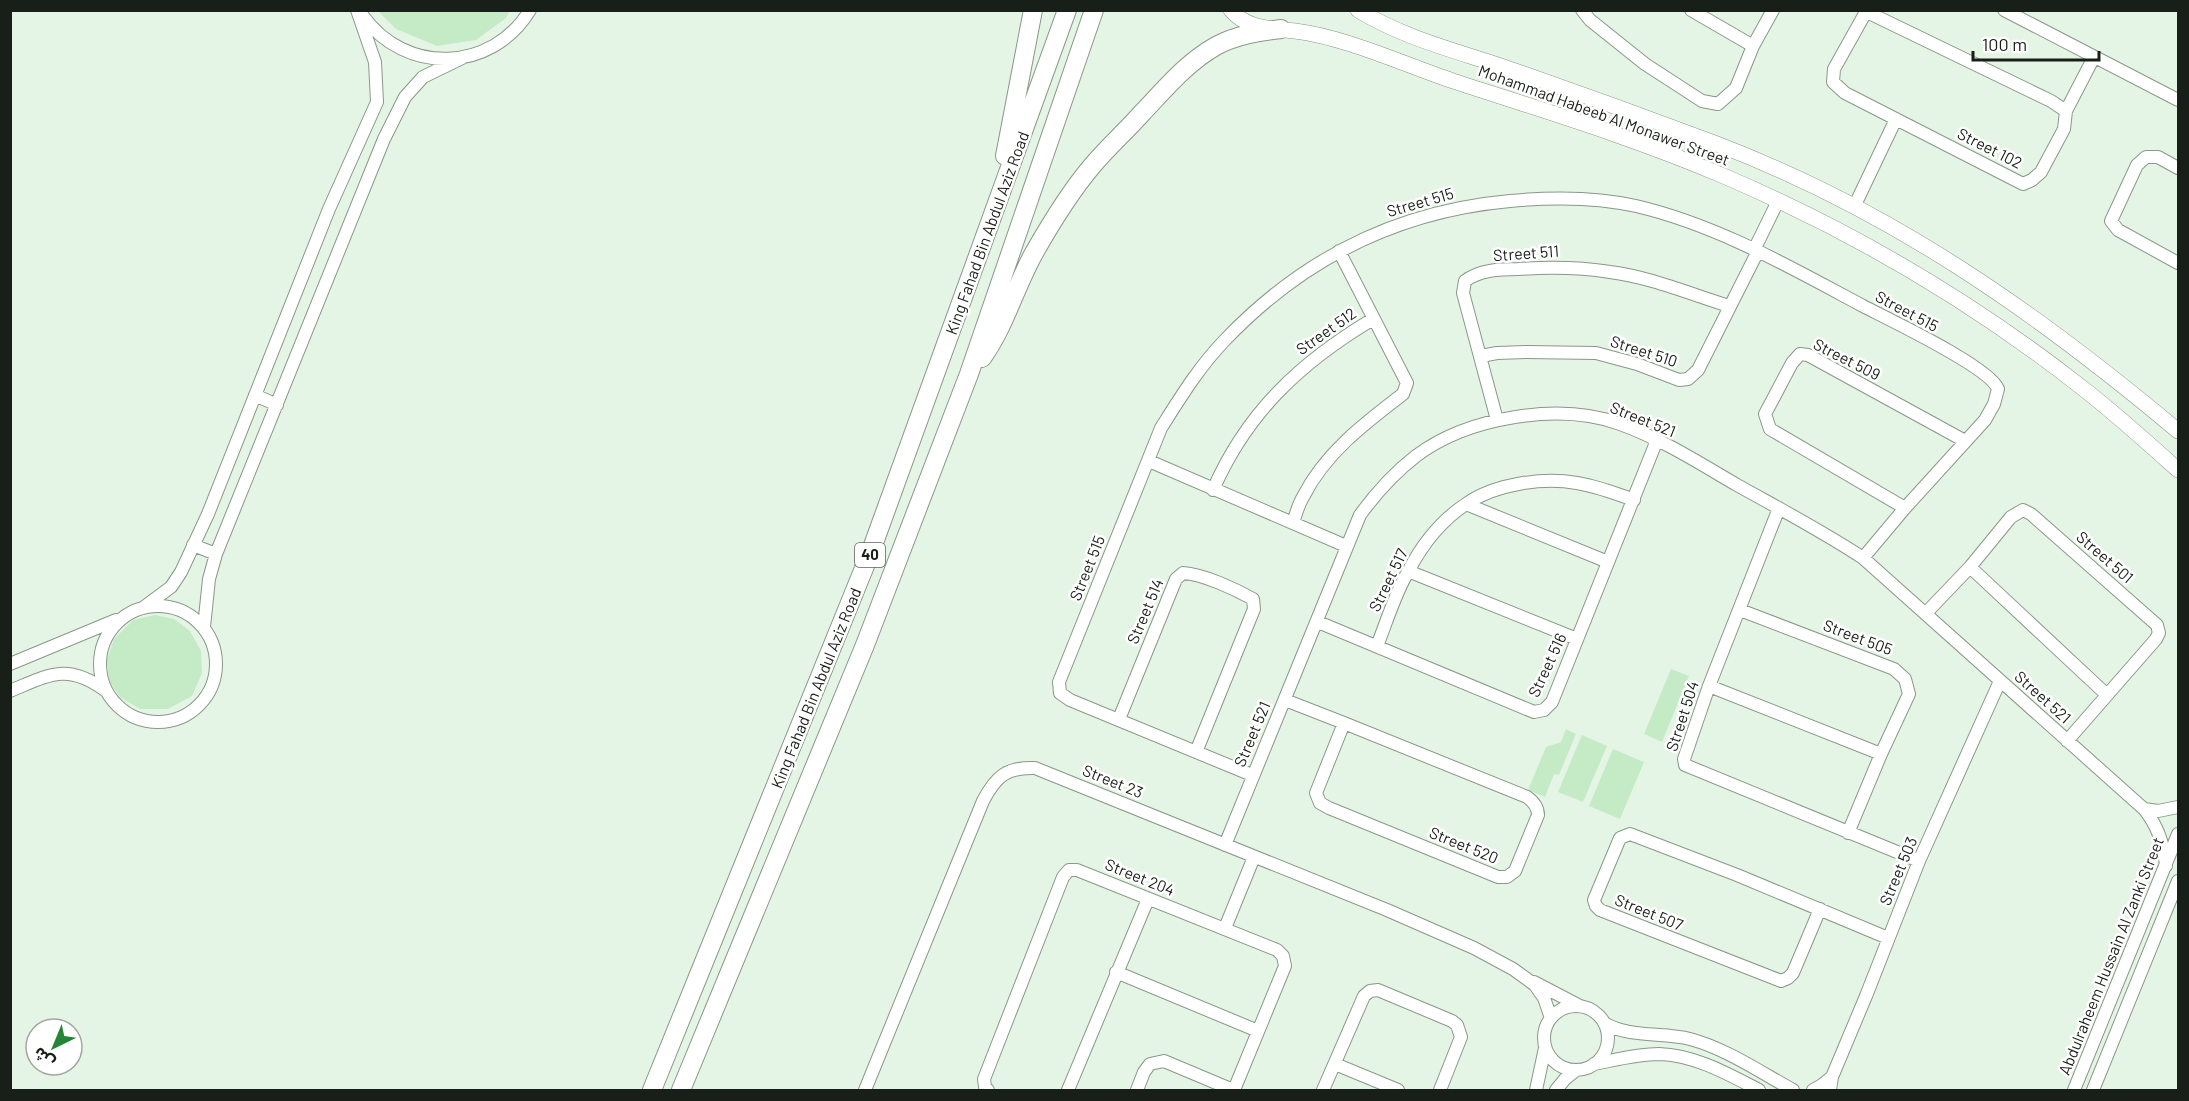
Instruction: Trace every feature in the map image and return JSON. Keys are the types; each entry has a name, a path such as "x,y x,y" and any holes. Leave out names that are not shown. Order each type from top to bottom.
{"highway":[{"path":"994,217 1033,10"},
{"name":"King Fahad Bin Abdul Aziz Road","path":"651,1090 872,551 1067,10"},
{"name":"King Fahad Bin Abdul Aziz Road","path":"681,1090 865,645 969,374 1094,10"},
{"path":"969,374 996,337 1042,239 1073,191 1103,153 1184,69 1206,52 1247,33 1281,29"}],"main road":[{"name":"Mohammad Habeeb Al Monawer Street","path":"1231,10 1249,24 1310,33 1341,42 1627,139 1726,177 1832,227 1905,267 2007,333 2091,394 2178,470"},
{"name":"Mohammad Habeeb Al Monawer Street","path":"1358,10 1397,30 1623,109 1726,148 1775,168 1854,207 1921,243 1999,292 2109,373 2178,432"}],"street":[{"path":"358,10 373,30 399,49 430,59 462,58"},
{"path":"10,664 144,607 171,587 181,572 208,514 329,208 377,102 375,62 358,10"},
{"path":"10,691 65,672 87,677 105,690 117,706 135,718 157,723 174,721 190,713 204,701 213,685 217,666 204,627 209,579 216,554 384,139 405,97 423,78 462,58 500,43 516,29 530,10"},
{"path":"1582,10 1590,20 1645,64 1702,101 1718,104 1736,88 1753,46 1773,10"},
{"path":"1691,10 1753,46"},
{"path":"2004,10 2178,100"},
{"name":"Street 102","path":"1867,11 2051,101 2066,111 2064,129 2041,172 2023,184 1845,93 1833,82 1834,69 1867,11"},
{"path":"2066,111 2094,57"},
{"path":"1854,207 1896,119"},
{"path":"2178,168 2158,157 2146,157 2137,165 2111,221 2118,231 2178,262"},
{"name":"Street 515","path":"1252,775 1070,700 1060,693 1059,682 1161,428 1203,366 1253,312 1292,282 1340,251 1380,231 1424,216 1470,205 1544,198 1614,202 1635,206 1690,221 1756,250 1927,340 1989,376 1996,385 1996,399 1985,420 1863,558"},
{"name":"Street 510","path":"1481,356 1526,352 1596,353 1679,380 1688,379 1698,370 1778,201"},
{"path":"1340,251 1372,319"},
{"name":"Street 511","path":"1497,420 1463,293 1465,281 1474,274 1507,269 1560,266 1612,272 1729,306"},
{"name":"Street 512","path":"1213,490 1222,468 1238,441 1298,370 1334,342 1372,319 1407,383 1406,388 1403,394 1360,428 1332,456 1303,496 1293,523"},
{"name":"Street 509","path":"1905,508 1770,429 1765,414 1792,363 1800,354 1808,355 1965,441"},
{"path":"255,395 277,405"},
{"name":"Street 521","path":"1225,845 1360,515 1375,495 1418,455 1450,436 1497,420 1542,413 1583,415 1619,423 1657,440 1814,526 1863,558 2144,808 2162,839 2166,866"},
{"name":"Street 516","path":"1318,622 1534,712 1544,710 1552,702 1657,440"},
{"path":"1149,461 1346,546"},
{"name":"Street 517","path":"1377,646 1408,571 1424,545 1466,504 1495,490 1548,481 1576,482 1634,500"},
{"path":"1466,504 1608,562"},
{"name":"Street 504","path":"1779,508 1709,687 1684,759 1685,765 1919,861"},
{"name":"Street 501","path":"1926,613 1970,567 2011,517 2023,510 2031,514 2157,625 2159,633 2156,639 2067,741"},
{"path":"193,545 216,554"},
{"path":"1970,567 2107,694"},
{"path":"1408,571 1577,639"},
{"name":"Street 514","path":"1119,719 1176,579 1183,573 1192,574 1244,594 1253,599 1254,609 1196,752"},
{"path":"144,607 166,606 176,609 187,613 204,627"},
{"name":"Street 505","path":"1740,610 1894,669 1905,679 1909,694 1848,833"},
{"path":"105,690 99,670 101,649 110,630 125,615"},
{"name":"Street 503","path":"1830,1090 1832,1077 1919,861 2000,681"},
{"path":"1709,687 1881,754"},
{"name":"Street 520","path":"1285,700 1344,723 1527,797 1538,810 1538,815 1515,871 1507,877 1498,877 1320,803 1316,793 1344,723"},
{"name":"Street 23","path":"865,1090 983,801 996,780 1014,768 1035,768 1387,910 1474,948 1525,978 1583,1007"},
{"path":"2144,808 2158,811 2178,807"},
{"name":"Street 507","path":"1820,909 1793,973 1781,981 1600,910 1594,900 1620,838 1627,834 1635,835 1820,909 1888,939"},
{"name":"Abdulraheem Hussain Al Zanki Street","path":"2074,1090 2178,834"},
{"path":"1225,928 1254,857"},
{"name":"Street 204","path":"988,1090 984,1079 1063,877 1069,870 1077,870 1225,928 1277,950 1283,956 1285,966 1233,1090"},
{"name":"Abdulraheem Hussain Al Zanki Street","path":"2093,1090 2178,881"},
{"path":"1068,1090 1148,899"},
{"path":"1116,972 1258,1031"},
{"name":"Street 23","path":"1525,978 1544,998 1551,1018"},
{"path":"1323,1090 1364,996 1378,990 1457,1025 1461,1037 1440,1090"},
{"path":"1536,1090 1541,1074 1545,1030 1551,1018 1565,1008 1583,1007 1591,1010 1604,1023 1626,1032 1674,1036 1707,1045 1733,1056 1793,1090"},
{"path":"1594,1064 1606,1050 1607,1032 1604,1023"},
{"path":"1545,1047 1557,1064 1576,1070 1585,1069 1594,1064 1638,1056 1657,1054 1679,1056 1706,1064 1759,1090"},
{"path":"1137,1090 1150,1064 1164,1061 1233,1090"},
{"path":"1335,1064 1398,1090"},
{"path":"1556,1090 1576,1070"},
{"path":"1813,1090 1832,1077"}],"green space":[{"path":"378,11 510,11 506,18 476,40 437,46 396,29"},
{"path":"155,615 174,619 190,631 201,651 202,673 192,696 168,709 140,709 120,697 109,681 107,660 114,639 133,620"},
{"path":"1671,669 1689,676 1662,742 1644,734"},
{"path":"1566,729 1576,734 1559,775 1554,774 1545,797 1528,790 1546,747 1561,742"},
{"path":"1582,735 1607,746 1583,802 1558,792"},
{"path":"1613,749 1644,762 1620,819 1589,806"}]}
